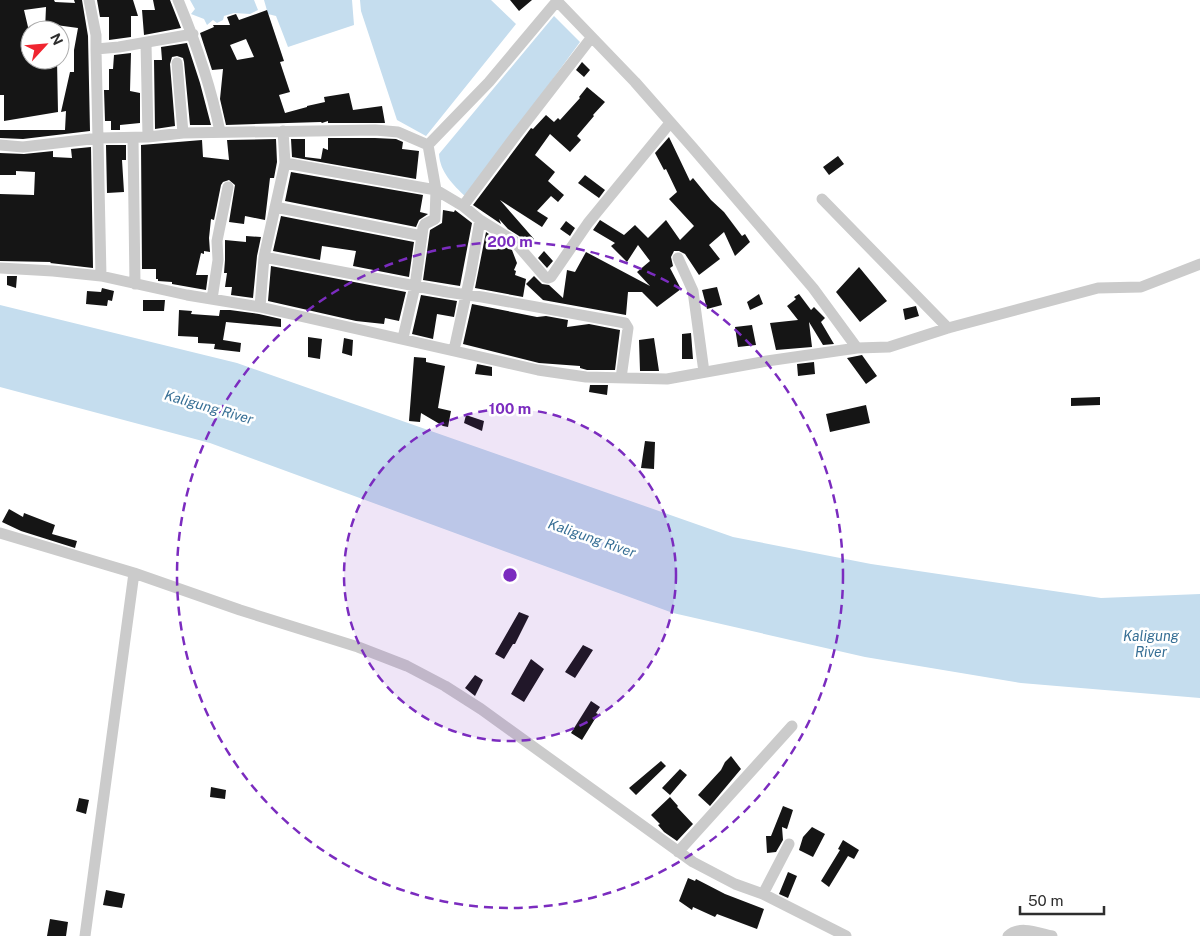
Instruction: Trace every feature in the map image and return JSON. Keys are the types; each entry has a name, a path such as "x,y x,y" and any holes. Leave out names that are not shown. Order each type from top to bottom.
{"street":[{"path":"89,0 96,35 101,276"},
{"path":"178,0 192,34 214,103 220,132"},
{"path":"428,145 489,82 556,1 635,82 813,288 860,348"},
{"path":"96,49 119,47 192,34"},
{"path":"463,206 592,38"},
{"path":"146,42 148,137"},
{"path":"177,63 183,133"},
{"path":"285,163 436,190 463,206 480,220 511,238 545,277 550,278 588,224 670,123"},
{"path":"260,307 264,257 285,163 284,131"},
{"path":"0,145 23,147 99,138 133,138 183,133 392,131 428,145"},
{"path":"133,138 135,284"},
{"path":"403,338 415,286 425,224 435,219 436,190 428,145"},
{"path":"212,299 218,260 216,244 228,187"},
{"path":"822,198 948,328"},
{"path":"275,207 422,236"},
{"path":"454,350 480,220"},
{"path":"264,257 625,323 628,328 621,378"},
{"path":"678,258 693,291 704,372"},
{"path":"0,268 101,276 260,307 538,370 586,377 667,379 860,348 889,347 948,328 1098,288 1141,287 1200,264"},
{"path":"0,533 134,573 240,610 358,647 407,666 445,686 481,709 678,852 735,884 763,894 846,936"},
{"path":"85,936 134,573"},
{"path":"678,852 792,726"},
{"path":"763,894 789,844"},
{"path":"1008,936 1021,929 1052,936"}],"water":[{"path":"190,0 254,0 258,10 250,14 234,13 224,16 223,20 217,23 213,20 207,25 204,19 191,14 195,9"},
{"path":"264,0 352,0 354,25 288,47 276,16 268,14"},
{"path":"360,0 491,0 516,24 426,136 397,120 361,11"},
{"path":"554,16 580,42 466,197 452,183 445,172 439,154"},
{"name":"Kaligung River","path":"0,305 237,363 733,537 871,564 1101,598 1200,594 1200,698 1021,683 865,657 673,613 210,443 0,387"}],"building":[{"path":"0,0 54,0 55,2 75,3 74,0 82,0 88,36 90,131 23,139 0,138 0,130 65,130 66,111 61,112 70,72 74,72 74,50 78,28 70,27 70,20 45,20 46,7 24,10 26,20 20,20 20,70 57,70 58,112 4,121 4,95 0,95"},
{"path":"97,0 133,0 138,16 131,16 131,37 109,40 109,17 100,17"},
{"path":"153,0 170,0 181,28 144,35 142,10 155,10"},
{"path":"510,0 532,0 519,11"},
{"path":"267,10 284,61 280,62 290,92 279,95 285,113 325,102 324,97 349,93 353,110 382,106 385,123 328,123 328,121 322,123 226,125 220,99 223,69 212,70 200,33 214,27 213,25 230,25 227,17 236,14 239,20","holes":["246,39 254,57 237,60 230,45"]},
{"path":"187,43 211,125 190,125 184,62 183,58 177,56 172,57 170,64 175,126 155,129 154,60 162,60 161,47"},
{"path":"131,53 130,91 140,93 140,123 120,125 120,130 111,130 111,121 105,121 104,90 109,90 109,69 113,69 114,55"},
{"path":"582,62 590,70 584,77 576,70"},
{"path":"587,87 605,102 577,136 581,140 570,152 550,134 535,155 555,172 548,181 564,195 558,202 551,196 537,211 548,218 542,227 500,200 534,239 529,247 499,219 501,224 473,205 531,128 533,129 546,115 554,122 558,118 560,120 580,98"},
{"path":"669,137 690,181 693,178 711,200 724,212 742,236 745,234 750,242 735,256 724,232 709,245 720,259 699,275 685,254 674,251 671,257 673,266 670,268 681,289 657,307 642,292 628,292 626,315 543,300 526,284 534,276 542,284 549,285 563,298 567,270 575,272 586,252 650,286 637,272 650,261 638,245 627,262 611,246 615,243 593,230 600,220 624,235 635,225 648,238 666,220 680,240 694,226 669,199 677,192 666,169 664,170 655,153"},
{"path":"328,138 396,139 403,142 402,149 419,151 416,179 292,157 291,139 305,139 305,157 321,159 323,148 328,150"},
{"path":"276,139 277,162 274,178 270,178 265,220 245,216 244,224 229,222 235,185 229,180 221,185 214,220 211,219 210,252 204,251 204,254 201,253 196,275 208,275 206,290 172,284 172,282 158,281 156,279 156,269 142,269 141,145 202,140 203,157 229,160 227,140"},
{"path":"106,145 126,145 126,160 122,160 124,192 107,193"},
{"path":"91,147 93,268 51,262 0,261 0,194 34,195 35,172 16,171 16,175 0,175 0,153 24,154 53,151 53,157 72,158 71,149"},
{"path":"838,156 844,164 829,175 823,167"},
{"path":"291,172 423,195 420,212 428,214 419,220 416,227 285,201"},
{"path":"585,175 605,190 599,198 578,183"},
{"path":"443,210 454,212 455,210 472,223 460,286 423,280 430,230 442,223"},
{"path":"281,216 414,242 409,277 353,266 356,251 322,246 320,260 273,251"},
{"path":"566,221 575,228 570,236 560,229"},
{"path":"486,232 512,250 517,263 514,270 516,271 515,275 526,279 523,297 475,288"},
{"path":"246,236 261,237 253,298 231,295 232,287 225,287 227,273 224,273 225,240 246,242"},
{"path":"544,251 553,261 547,268 538,258"},
{"path":"271,266 406,292 399,321 385,318 384,324 356,321 268,301"},
{"path":"859,267 887,301 860,322 836,292"},
{"path":"7,276 17,276 16,288 7,285"},
{"path":"717,287 722,305 707,309 702,290"},
{"path":"102,288 114,291 112,301 108,300 107,306 86,304 87,291 101,292"},
{"path":"759,294 763,304 750,310 747,302"},
{"path":"799,294 811,310 814,307 825,318 821,322 834,344 823,345 809,322 812,347 776,350 770,323 798,320 787,306"},
{"path":"421,295 457,301 454,317 437,314 433,339 412,334"},
{"path":"143,300 165,300 164,311 143,311"},
{"path":"472,304 537,317 546,316 568,320 567,327 589,324 620,330 615,370 587,370 580,368 580,366 539,363 463,344"},
{"path":"916,306 919,316 905,320 903,309"},
{"path":"179,310 192,311 191,314 219,316 220,310 259,314 281,319 281,327 226,322 223,340 241,343 240,352 214,349 215,344 198,343 198,337 178,336"},
{"path":"752,325 756,345 738,347 735,327"},
{"path":"691,333 693,359 682,359 682,334"},
{"path":"308,337 322,339 320,359 308,357"},
{"path":"344,338 353,340 352,356 342,353"},
{"path":"654,338 659,371 640,371 639,340"},
{"path":"862,355 877,376 866,384 847,358"},
{"path":"414,357 426,358 426,362 445,366 438,408 451,411 448,427 421,413 420,422 409,421"},
{"path":"814,362 815,374 798,376 797,364"},
{"path":"477,364 492,367 492,376 475,374"},
{"path":"590,385 608,385 607,395 589,392"},
{"path":"1100,397 1100,405 1071,406 1071,398"},
{"path":"866,405 870,423 830,432 826,414"},
{"path":"466,415 484,421 482,431 464,423"},
{"path":"645,441 655,442 654,469 641,468"},
{"path":"9,509 23,517 24,513 55,525 52,534 77,541 75,548 21,531 2,522"},
{"path":"519,612 529,616 515,644 513,644 504,659 495,654"},
{"path":"583,645 593,650 575,678 565,672"},
{"path":"531,659 544,669 524,702 511,694"},
{"path":"475,675 483,680 475,696 465,688"},
{"path":"591,701 600,707 596,713 598,714 582,740 571,733"},
{"path":"731,756 741,769 710,806 698,795"},
{"path":"661,761 666,766 636,795 629,788"},
{"path":"680,769 687,775 670,795 662,788"},
{"path":"211,787 226,790 225,799 210,797"},
{"path":"670,797 693,824 677,841 664,832 658,825 660,824 651,815"},
{"path":"79,798 89,800 86,814 76,811"},
{"path":"783,806 793,810 787,829 782,827 783,840 776,852 767,853 766,836 771,836"},
{"path":"812,827 825,834 813,857 799,850 803,837"},
{"path":"843,840 859,850 854,859 848,856 829,887 821,881 840,850 838,849"},
{"path":"788,872 797,876 788,898 779,894"},
{"path":"688,878 695,881 696,879 725,894 764,909 757,929 717,914 715,917 693,907 692,910 679,901"},
{"path":"106,890 125,894 122,908 103,905"},
{"path":"50,919 68,922 66,936 47,936"}]}
